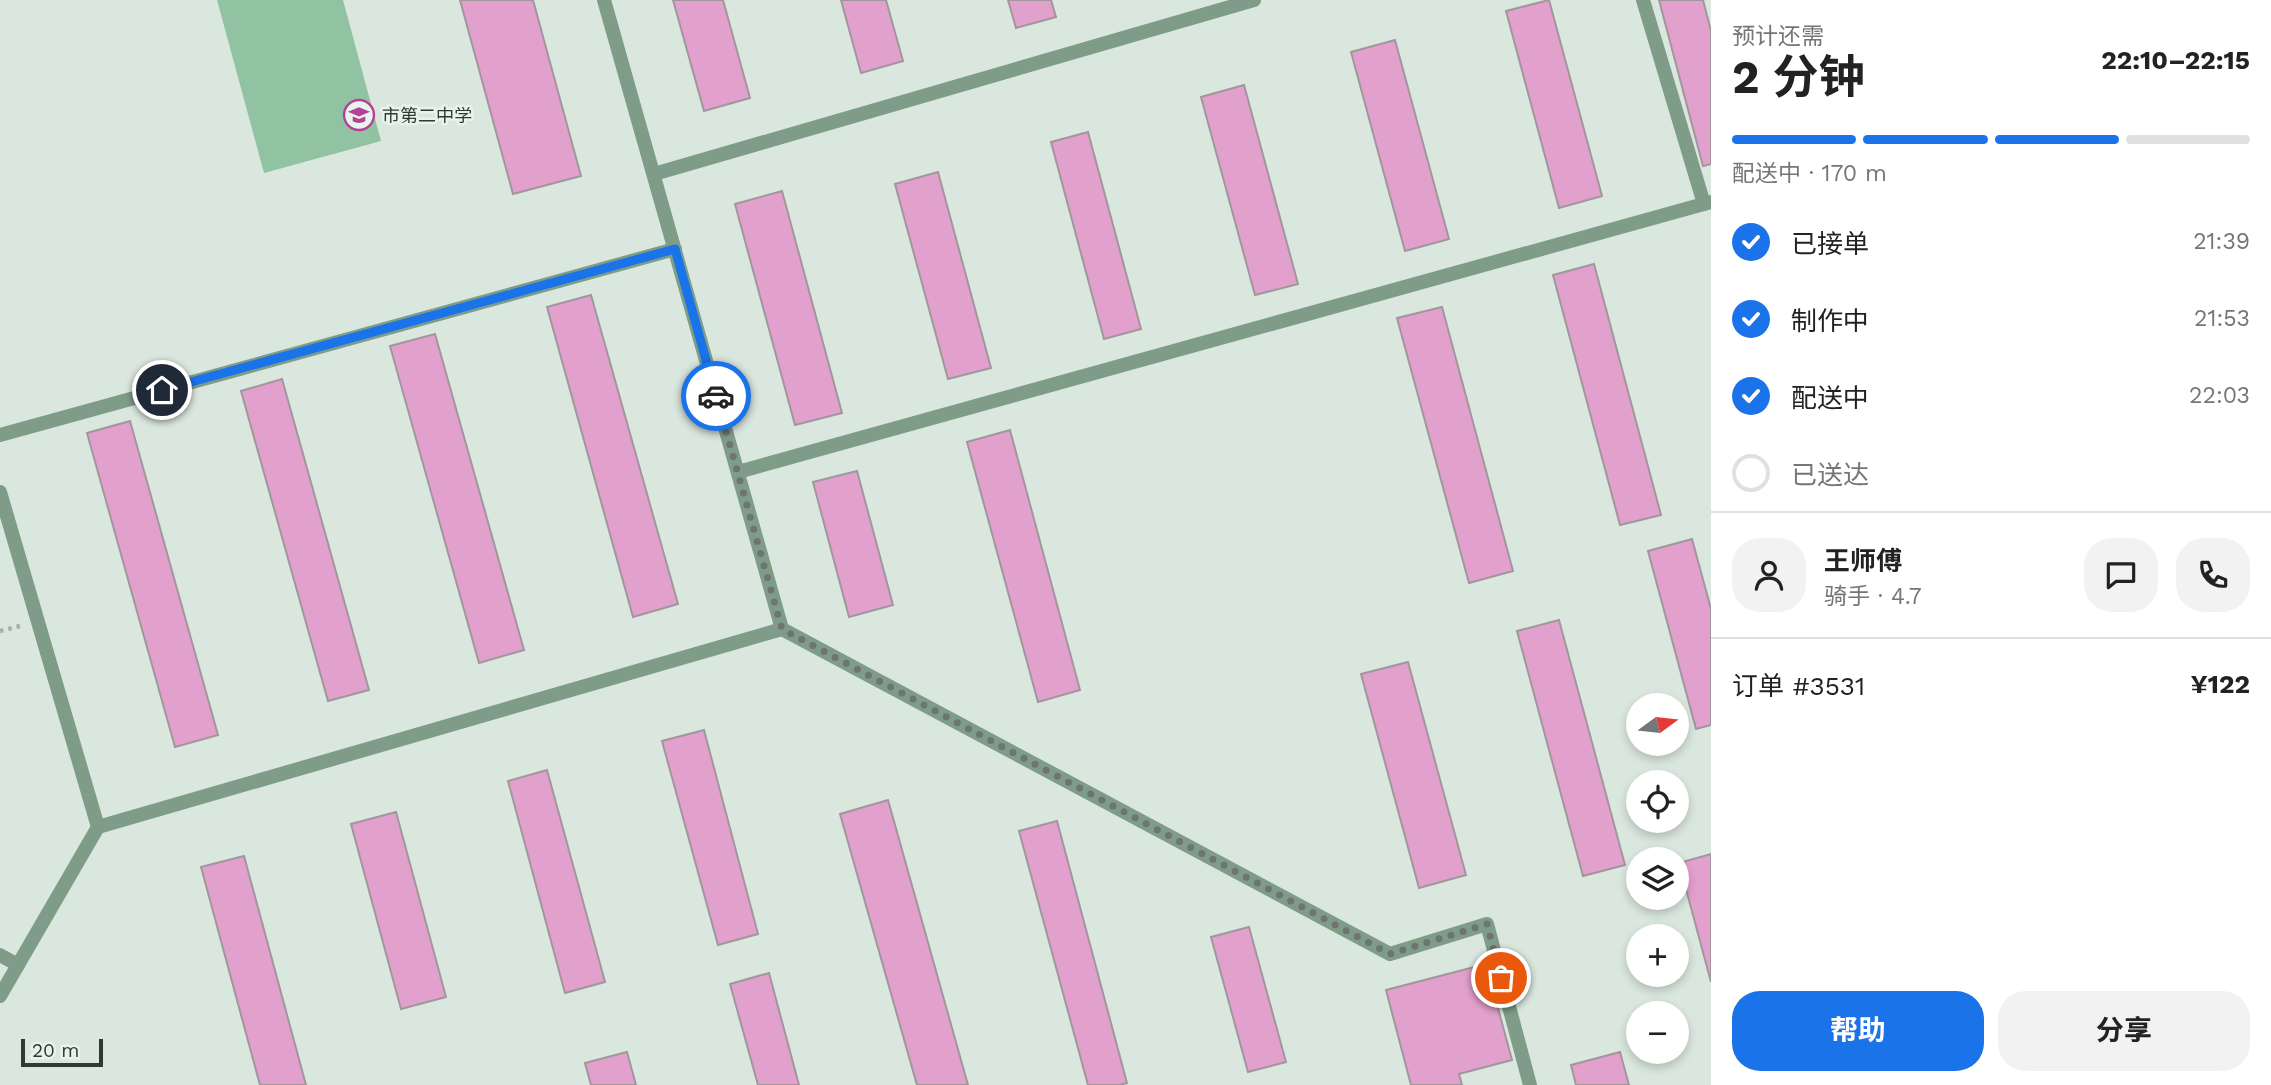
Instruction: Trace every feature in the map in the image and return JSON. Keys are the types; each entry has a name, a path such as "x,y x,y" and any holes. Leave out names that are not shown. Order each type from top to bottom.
{"street":[{"path":"604,0 782,629"},
{"path":"654,174 1254,0"},
{"path":"738,472 1707,203 1643,0"},
{"path":"0,435 675,249"},
{"path":"0,492 98,827"},
{"path":"0,996 98,827 782,629 1390,954 1487,924 1530,1085"},
{"path":"0,955 18,965"}],"green space":[{"path":"217,0 343,0 381,141 264,173"}],"building":[{"path":"460,0 533,0 581,176 513,194"},
{"path":"673,0 723,0 750,98 704,111"},
{"path":"841,0 886,0 903,61 861,73"},
{"path":"1008,0 1051,0 1056,17 1016,28"},
{"path":"1549,0 1602,196 1559,208 1506,11"},
{"path":"1659,0 1703,0 1711,31 1711,164 1703,166"},
{"path":"1395,40 1449,239 1405,251 1351,52"},
{"path":"1244,85 1298,284 1255,295 1201,97"},
{"path":"1088,132 1141,329 1104,339 1051,142"},
{"path":"938,172 991,368 948,379 895,184"},
{"path":"782,191 842,413 795,425 735,204"},
{"path":"1594,264 1661,515 1620,525 1553,275"},
{"path":"591,295 678,604 633,617 547,307"},
{"path":"1442,307 1513,571 1469,583 1397,318"},
{"path":"435,334 524,650 479,663 390,346"},
{"path":"282,379 369,690 328,701 241,391"},
{"path":"130,421 218,735 175,747 87,433"},
{"path":"1010,430 1080,690 1038,702 967,442"},
{"path":"857,471 893,605 849,617 813,482"},
{"path":"1692,539 1711,609 1711,725 1696,729 1689,693 1686,693 1648,551"},
{"path":"1559,620 1625,865 1583,876 1517,631"},
{"path":"1408,662 1466,875 1419,888 1361,674"},
{"path":"704,730 758,934 718,945 662,741"},
{"path":"547,770 605,982 565,993 508,781"},
{"path":"888,800 968,1085 917,1085 840,814"},
{"path":"396,812 446,997 401,1009 351,824"},
{"path":"1057,821 1127,1083 1120,1085 1088,1085 1019,831"},
{"path":"1711,854 1711,982 1689,900 1689,860"},
{"path":"244,856 306,1085 260,1085 201,867"},
{"path":"1249,927 1286,1062 1248,1072 1211,937"},
{"path":"1486,964 1512,1060 1459,1074 1462,1085 1411,1085 1386,990"},
{"path":"769,973 799,1085 758,1085 730,984"},
{"path":"627,1052 636,1085 591,1085 585,1063"},
{"path":"1620,1052 1629,1085 1576,1085 1571,1065"}],"way so far":[{"path":"716,396 782,629 1390,954 1487,924 1501,978"}],"place":[{"name":"市第二中学","path":"359,115"}],"route":[{"path":"162,390 675,249 716,396"}]}
